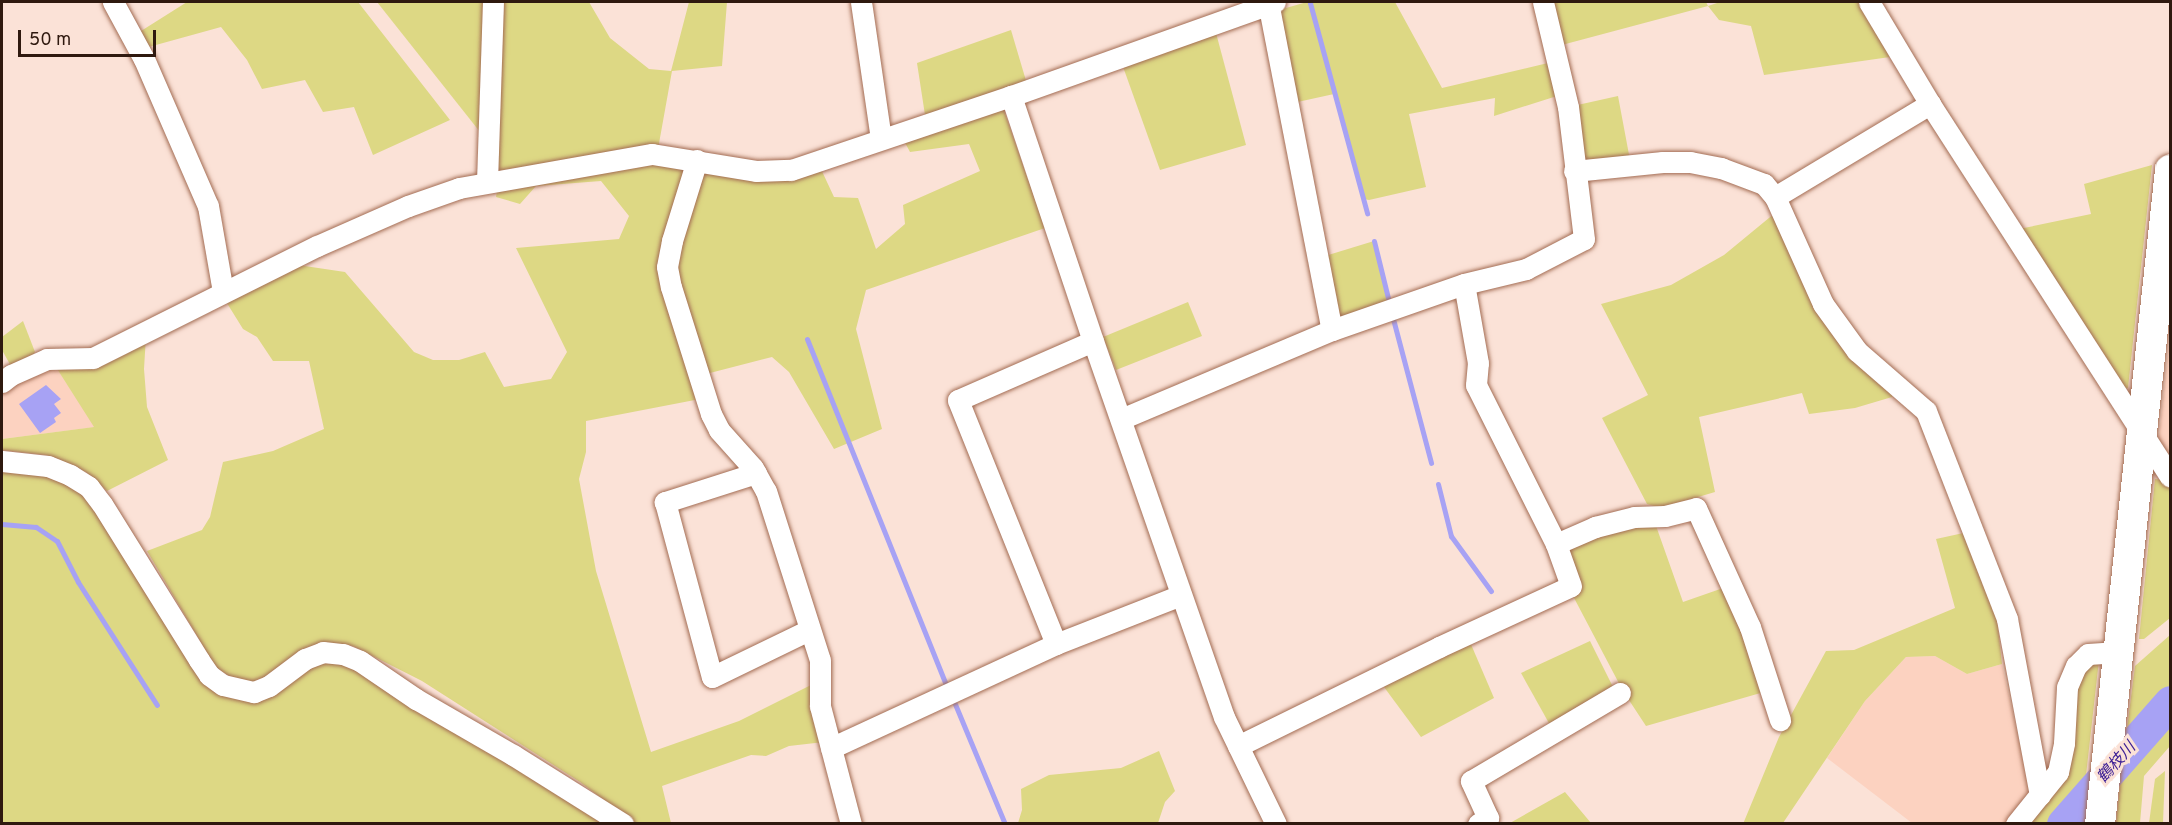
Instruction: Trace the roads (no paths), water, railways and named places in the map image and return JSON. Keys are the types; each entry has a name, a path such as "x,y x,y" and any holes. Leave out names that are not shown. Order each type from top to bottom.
{"street":[{"path":"113,2 140,51 208,206 223,292"},
{"path":"487,182 493,2"},
{"path":"861,2 880,139"},
{"path":"2,382 11,375 46,359 93,358 223,292 408,206 487,182 652,154 697,159 756,171 791,170 1011,96 1270,2 1332,330"},
{"path":"1121,419 1332,330 1464,284 1526,269 1584,239 1568,107 1543,2"},
{"path":"1869,2 1930,104 2170,476"},
{"path":"1011,96 1093,341 1224,717 1276,824"},
{"path":"1775,197 1930,104"},
{"path":"697,159 666,267 711,414 719,430 756,473 766,491 820,660 820,706 851,824"},
{"path":"1574,171 1663,162 1690,162 1721,168 1764,184 1775,197 1823,304 1857,351 1926,411 2007,619 2040,795"},
{"path":"2100,824 2170,170"},
{"path":"1238,746 1439,647 1571,586 1556,544 1476,386 1478,363 1464,284"},
{"path":"1056,644 958,400 1093,341"},
{"path":"2,461 48,466 70,475 89,487 102,504 209,675 223,685 254,692 268,686 306,660 323,652 343,654 360,661 416,699 513,754 623,824"},
{"path":"756,473 665,502 712,677 809,630"},
{"path":"1556,544 1595,526 1634,517 1665,516 1696,508 1750,627 1780,720"},
{"path":"831,748 1056,644 1181,595"},
{"path":"2016,824 2058,772 2064,743 2067,687 2076,666 2088,654 2118,652"},
{"path":"1478,824 1488,819 1471,781 1620,693"}],"waterway":[{"path":"1310,3 1367,213"},
{"path":"1374,241 1389,302"},
{"path":"1392,315 1431,463"},
{"path":"807,339 945,683"},
{"path":"1438,484 1451,536 1491,591"},
{"path":"2,524 36,527 57,541 78,582 157,705"},
{"name":"鶴枝川","path":"2063,824 2170,702"},
{"path":"955,704 1005,824"}]}
